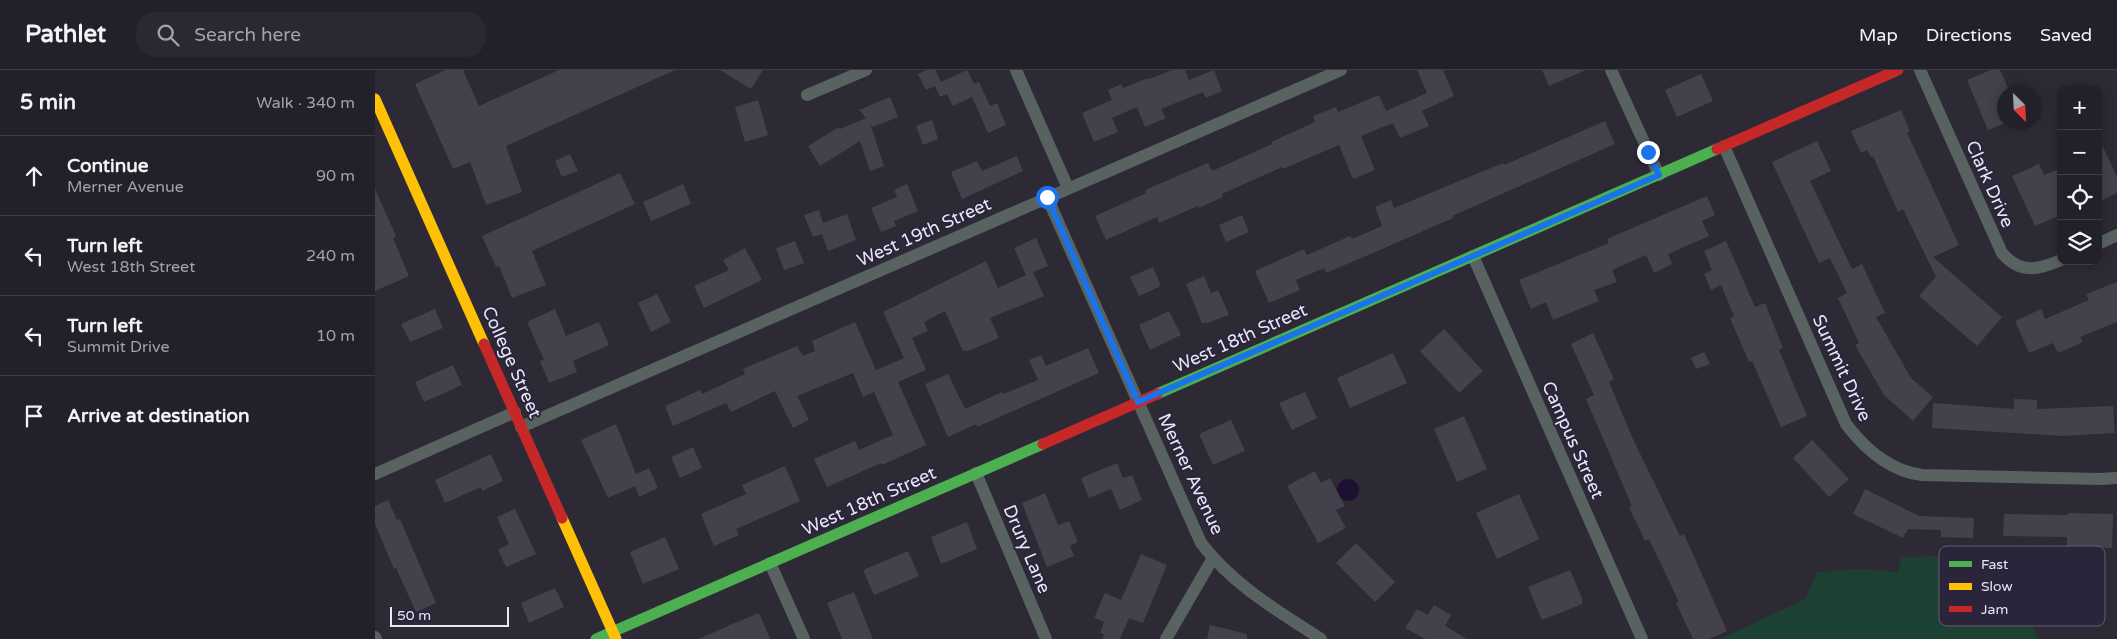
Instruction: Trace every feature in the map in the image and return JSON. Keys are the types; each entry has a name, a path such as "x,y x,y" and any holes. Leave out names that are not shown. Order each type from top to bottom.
{"main road":[{"name":"West 18th Street","path":"596,639 615,635 770,563 1898,70"},
{"name":"College Street","path":"375,99 615,635"}],"street":[{"path":"807,95 866,70"},
{"path":"1016,70 1068,188"},
{"name":"West 19th Street","path":"521,427 1341,70"},
{"path":"1611,70 1659,175"},
{"name":"Clark Drive","path":"1920,70 2002,253 2014,265 2026,268 2037,269 2057,262"},
{"name":"Summit Drive","path":"1724,146 1846,424 1857,439 1871,452 1889,464 1912,474 2081,479 2117,478"},
{"name":"Merner Avenue","path":"1047,197 1201,543 1213,558 1254,595 1321,639"},
{"path":"2102,242 2117,235"},
{"name":"Campus Street","path":"1473,256 1642,639"},
{"path":"375,474 515,412"},
{"name":"Drury Lane","path":"976,473 1046,639"},
{"path":"1166,639 1213,558"},
{"path":"770,563 804,639"}],"green space":[{"path":"1939,556 1939,626 2032,626 2038,639 1720,639 1805,599 1817,572 1861,569 1898,572 1901,557"}],"shaded area":[{"path":"1348,479 1358,486 1359,490 1352,500 1348,501 1338,494 1337,490 1344,480"}],"building":[{"path":"446,70 463,70 479,106 559,70 675,70 506,146 522,192 486,205 470,162 453,169 415,84"},
{"path":"720,70 763,70 751,89"},
{"path":"927,70 935,70 941,82 967,70 974,84 979,82 990,106 997,103 1006,125 988,133 972,97 953,106 947,94 940,97 935,86 926,90 918,74"},
{"path":"1173,70 1185,70 1189,80 1214,70 1222,91 1206,98 1203,92 1161,109 1166,118 1145,127 1137,107 1112,118 1118,132 1094,142 1082,113 1112,100 1108,90 1121,84 1123,88"},
{"path":"1417,70 1443,70 1454,96 1422,111 1429,126 1400,138 1393,123 1361,136 1375,170 1353,179 1339,145 1283,169 1282,167 1222,194 1223,197 1199,208 1198,206 1159,223 1157,217 1106,240 1095,216 1146,193 1145,190 1208,163 1212,171 1272,144 1271,142 1315,122 1313,116 1336,107 1338,112 1379,95 1386,111 1427,93"},
{"path":"1542,70 1586,70 1549,86"},
{"path":"1991,70 2000,70 2007,85 1997,85 1997,126 1988,130 1967,80"},
{"path":"1701,74 1713,101 1677,117 1665,90"},
{"path":"890,97 898,117 873,127 870,123 884,166 870,171 860,141 820,166 808,146 839,127 840,129 866,118 859,110"},
{"path":"758,100 768,135 745,142 735,107"},
{"path":"1901,110 1910,131 1907,133 1959,245 1933,257 2002,317 1977,346 1919,296 1936,277 1903,209 1898,212 1873,156 1871,157 1867,150 1861,153 1851,131"},
{"path":"932,120 938,139 923,145 916,126"},
{"path":"1605,121 1615,144 1366,256 1326,273 1324,268 1296,280 1300,290 1269,303 1255,271 1304,249 1307,255 1350,236 1352,239 1382,226 1375,207 1391,200 1394,208 1503,163 1504,165"},
{"path":"1817,141 1831,171 1810,181 1852,269 1862,264 1885,313 1876,317 1911,378 1933,397 1913,421 1884,395 1855,345 1859,343 1838,298 1847,293 1830,258 1819,263 1772,162"},
{"path":"2102,145 2117,177 2117,193 2102,200"},
{"path":"570,154 578,171 562,177 555,161"},
{"path":"1017,156 1023,171 962,199 951,172 977,161 982,171"},
{"path":"2039,164 2044,175 2057,170 2057,217 2035,226 2012,176"},
{"path":"620,173 635,204 532,251 546,285 512,298 499,266 496,267 482,236"},
{"path":"683,184 691,204 651,221 643,202"},
{"path":"907,184 918,211 894,221 896,226 881,232 871,208 897,197 894,190"},
{"path":"375,189 396,236 393,238 409,276 375,291"},
{"path":"1707,196 1715,215 1702,221 1709,236 1668,254 1672,264 1654,273 1646,255 1612,270 1617,282 1594,290 1599,301 1553,320 1546,302 1531,309 1519,280 1609,243 1607,239"},
{"path":"819,210 823,223 847,214 856,240 828,251 822,234 813,237 804,215"},
{"path":"1242,215 1249,232 1226,242 1219,225"},
{"path":"1036,238 1048,266 1033,272 1044,296 990,318 999,338 968,351 963,351 945,311 924,322 928,331 912,338 926,370 898,382 926,445 827,487 814,459 855,441 859,450 893,435 874,392 863,397 853,373 797,396 809,420 793,428 775,391 731,412 726,403 673,426 665,406 700,390 702,394 745,374 743,369 797,346 803,356 815,351 812,341 855,322 876,370 904,358 883,312 986,261 998,288 1026,275 1014,248"},
{"path":"795,241 804,263 784,270 776,248"},
{"path":"1726,241 1755,307 1765,303 1783,348 1779,350 1807,416 1781,427 1752,361 1749,362 1730,318 1734,316 1721,285 1711,290 1704,274 1712,270 1704,251"},
{"path":"745,248 762,280 704,308 694,286 729,270 723,260"},
{"path":"1153,267 1161,286 1139,296 1130,277"},
{"path":"1204,276 1211,293 1218,290 1229,315 1207,323 1202,323 1186,284"},
{"path":"2117,282 2117,322 2080,337 2083,342 2058,353 2053,343 2029,353 2015,321 2041,309 2045,319 2089,300 2086,294"},
{"path":"657,294 671,322 651,332 638,303"},
{"path":"435,309 443,328 410,342 401,324"},
{"path":"555,309 566,336 599,322 609,345 573,361 577,372 549,383 540,361 544,360 527,322"},
{"path":"1169,311 1181,335 1150,350 1139,325"},
{"path":"1444,329 1483,371 1459,393 1420,351"},
{"path":"1593,333 1614,379 1609,382 1633,439 1680,536 1684,534 1727,631 1709,639 1693,639 1676,603 1679,602 1649,539 1645,541 1629,507 1632,506 1586,399 1594,395 1571,344"},
{"path":"1088,348 1099,373 977,427 976,424 948,437 925,384 948,374 965,409 1002,392 1003,394 1038,380 1029,360 1041,355 1046,366"},
{"path":"1704,352 1710,364 1696,369 1691,358"},
{"path":"1393,353 1407,383 1350,408 1337,378"},
{"path":"453,365 462,385 424,402 415,382"},
{"path":"1305,392 1317,418 1292,430 1279,403"},
{"path":"2014,399 2037,400 2037,409 2113,406 2115,433 2063,436 1932,428 1933,403 2014,409"},
{"path":"1464,416 1487,469 1457,482 1434,429"},
{"path":"1231,420 1245,451 1213,465 1199,434"},
{"path":"616,424 636,474 649,468 658,488 639,497 635,486 608,498 581,440"},
{"path":"1812,440 1849,479 1829,497 1793,458"},
{"path":"693,447 702,468 680,478 671,457"},
{"path":"491,454 503,481 482,491 481,487 445,503 435,480"},
{"path":"1117,463 1123,478 1132,475 1142,500 1120,510 1111,489 1089,498 1081,478"},
{"path":"785,466 800,501 736,529 739,535 714,546 701,514 746,494 742,485"},
{"path":"1315,471 1321,483 1330,478 1345,506 1336,510 1346,528 1318,543 1287,486"},
{"path":"1865,489 1919,516 1974,518 1973,538 1941,537 1941,530 1908,529 1903,538 1853,514"},
{"path":"1045,493 1058,525 1069,521 1078,542 1070,546 1074,556 1047,567 1022,503"},
{"path":"1519,494 1539,539 1497,559 1476,513"},
{"path":"388,500 397,520 400,519 436,603 416,612 396,568 394,569 375,524 375,506"},
{"path":"515,509 536,554 506,567 498,550 509,544 497,517"},
{"path":"2068,513 2113,514 2112,548 2105,548 2105,546 2067,546 2067,537 2003,536 2004,514 2068,515"},
{"path":"967,522 977,549 941,564 931,537"},
{"path":"665,537 679,569 643,584 630,552"},
{"path":"1356,543 1395,582 1375,602 1336,563"},
{"path":"908,551 919,576 874,595 863,570"},
{"path":"1141,554 1167,565 1143,623 1129,618 1120,639 1102,639 1104,634 1100,633 1104,622 1094,618 1105,593 1121,600"},
{"path":"1570,570 1582,598 1582,604 1542,620 1528,587"},
{"path":"555,588 564,607 529,623 521,603"},
{"path":"854,592 873,639 842,639 827,603"},
{"path":"1434,605 1451,615 1445,626 1467,639 1425,639 1405,628 1417,609 1428,615"},
{"path":"759,613 770,639 699,639 730,625"},
{"path":"1210,625 1247,634 1247,639 1207,639"}],"traffic: fast":[{"path":"1157,394 1717,149"},
{"path":"596,639 1043,444"}],"traffic: slow":[{"path":"375,99 484,344"},
{"path":"562,518 616,639"}],"traffic: jam":[{"path":"1717,149 1898,70"},
{"path":"484,344 562,518"},
{"path":"1043,444 1157,394"}],"route":[{"path":"1047,197 1138,402 1659,175 1648,152"}]}
